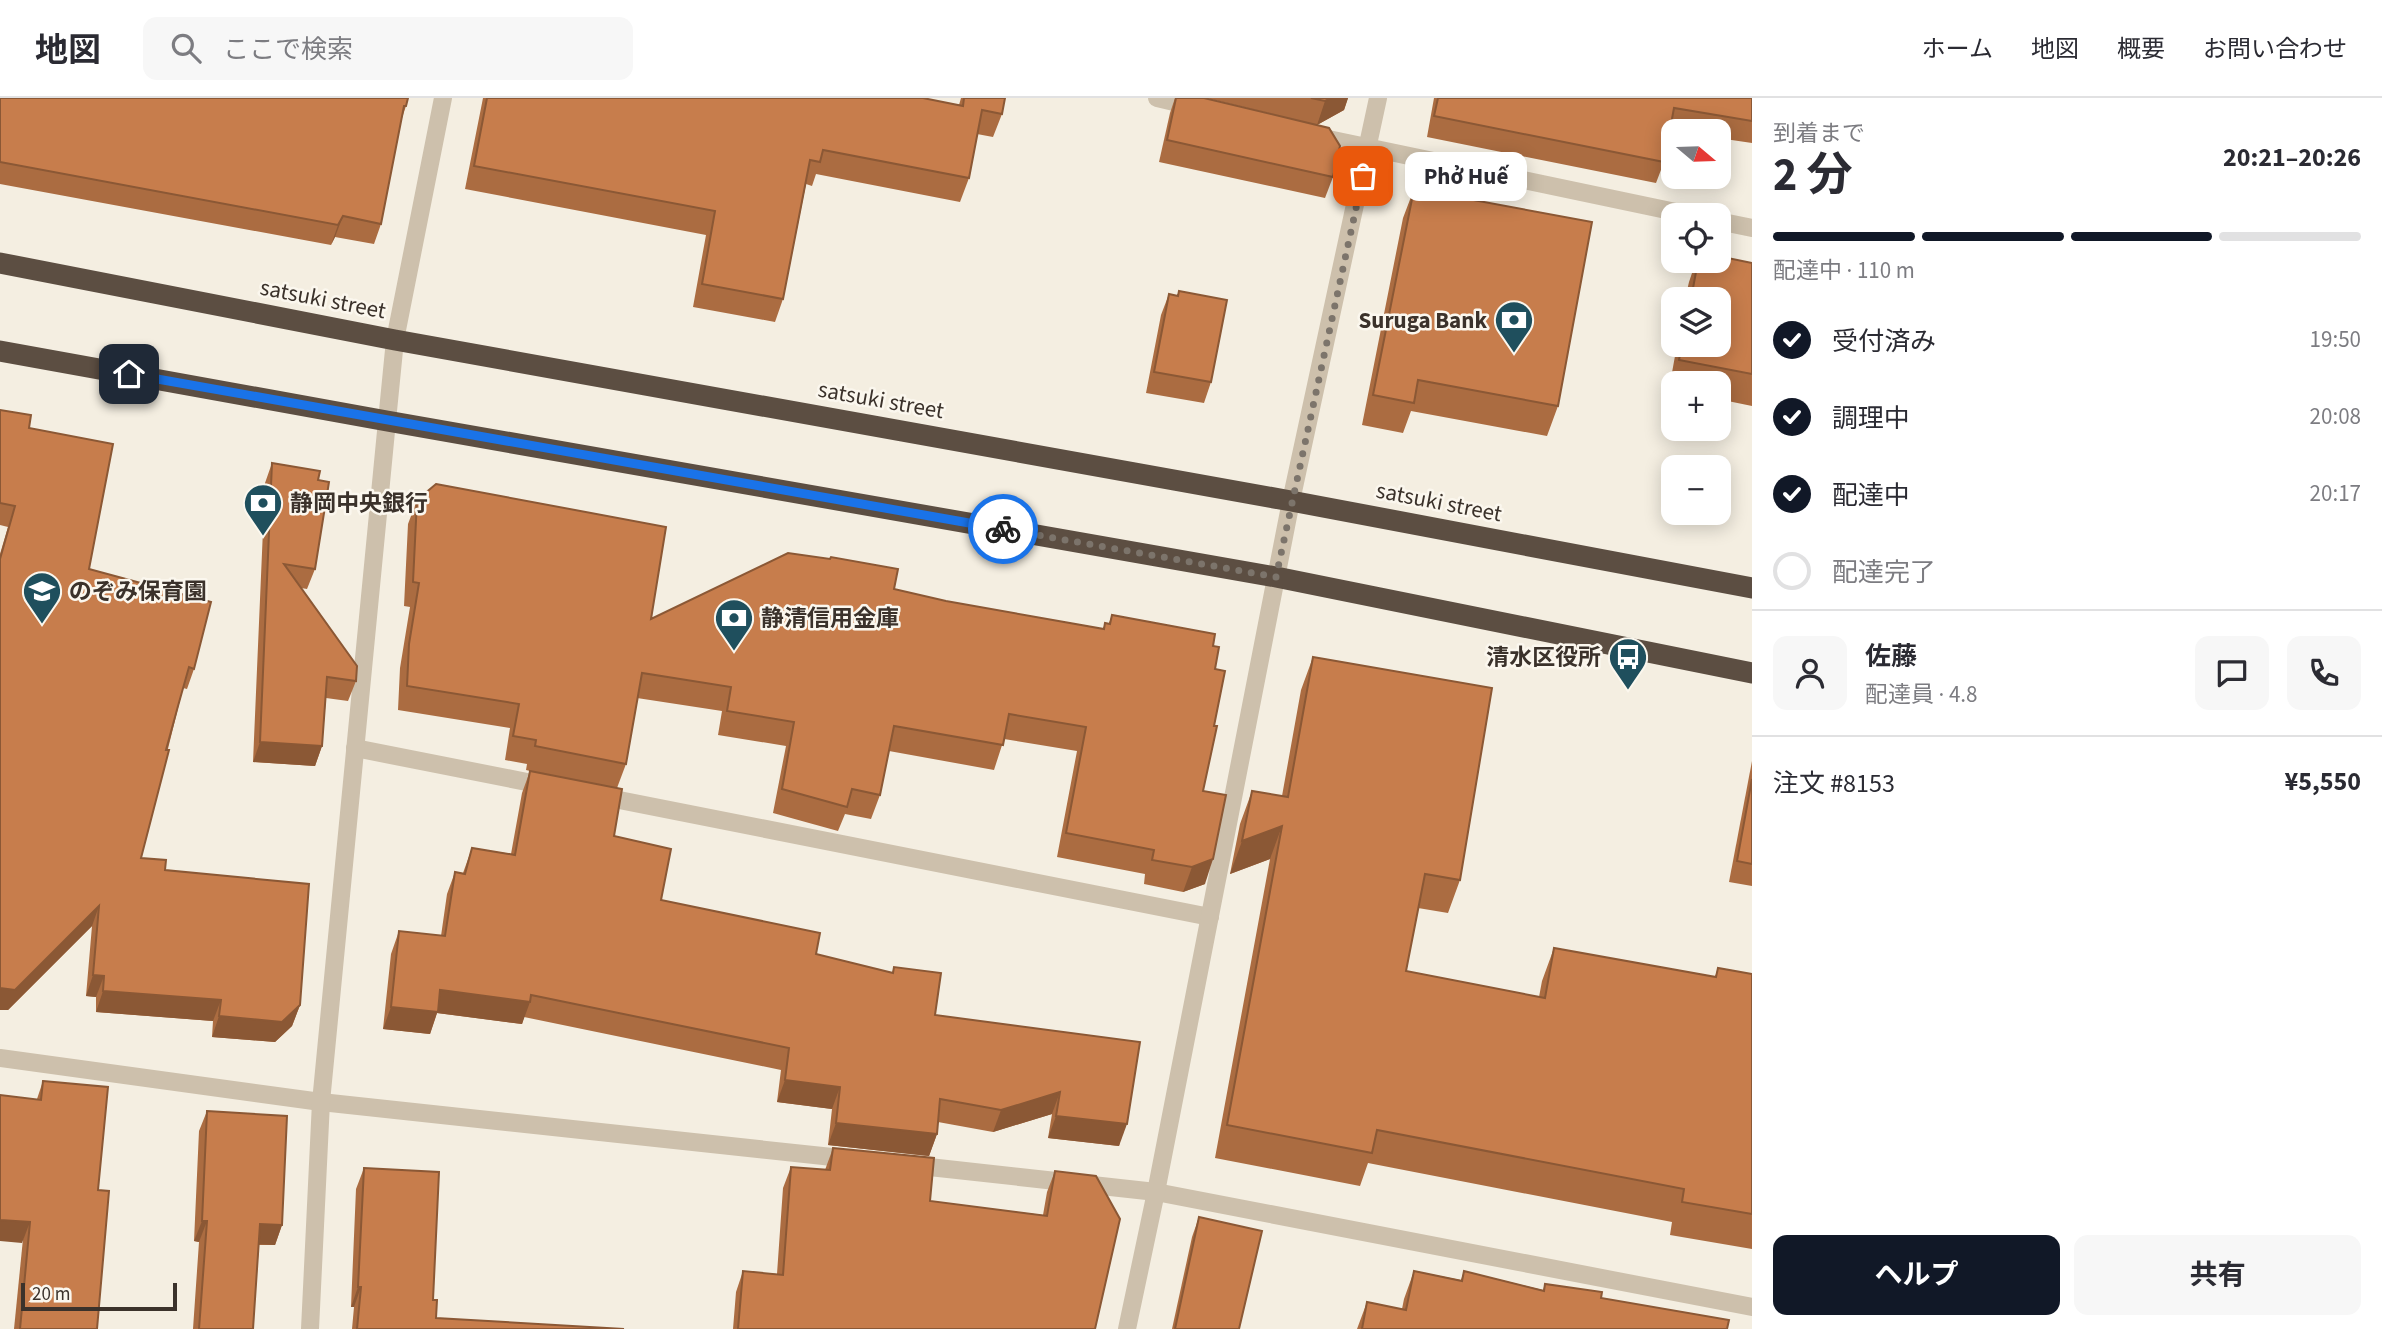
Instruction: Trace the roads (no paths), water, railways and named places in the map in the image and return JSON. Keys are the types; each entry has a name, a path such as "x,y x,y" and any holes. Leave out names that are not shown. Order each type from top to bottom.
{"highway":[{"name":"satsuki street","path":"0,263 396,340 1291,500 1752,588"},
{"path":"0,351 1276,577 1752,673"}],"street":[{"path":"310,1329 321,1102 387,421 396,340 443,98"},
{"path":"1157,98 1210,111"},
{"path":"1127,1329 1291,500 1378,98"},
{"path":"1303,133 1368,149 1661,209"},
{"path":"1731,224 1752,228"},
{"path":"355,748 558,788"},
{"path":"586,794 1210,917"},
{"path":"0,1058 321,1102 864,1160"},
{"path":"892,1163 1156,1192 1752,1307"}],"place":[{"name":"Phở Huế","path":"1363,176"},
{"name":"Suruga Bank","path":"1514,354"},
{"name":"静岡中央銀行","path":"263,537"},
{"name":"のぞみ保育園","path":"42,625"},
{"name":"静清信用金庫","path":"734,652"},
{"name":"清水区役所","path":"1628,691"}]}
